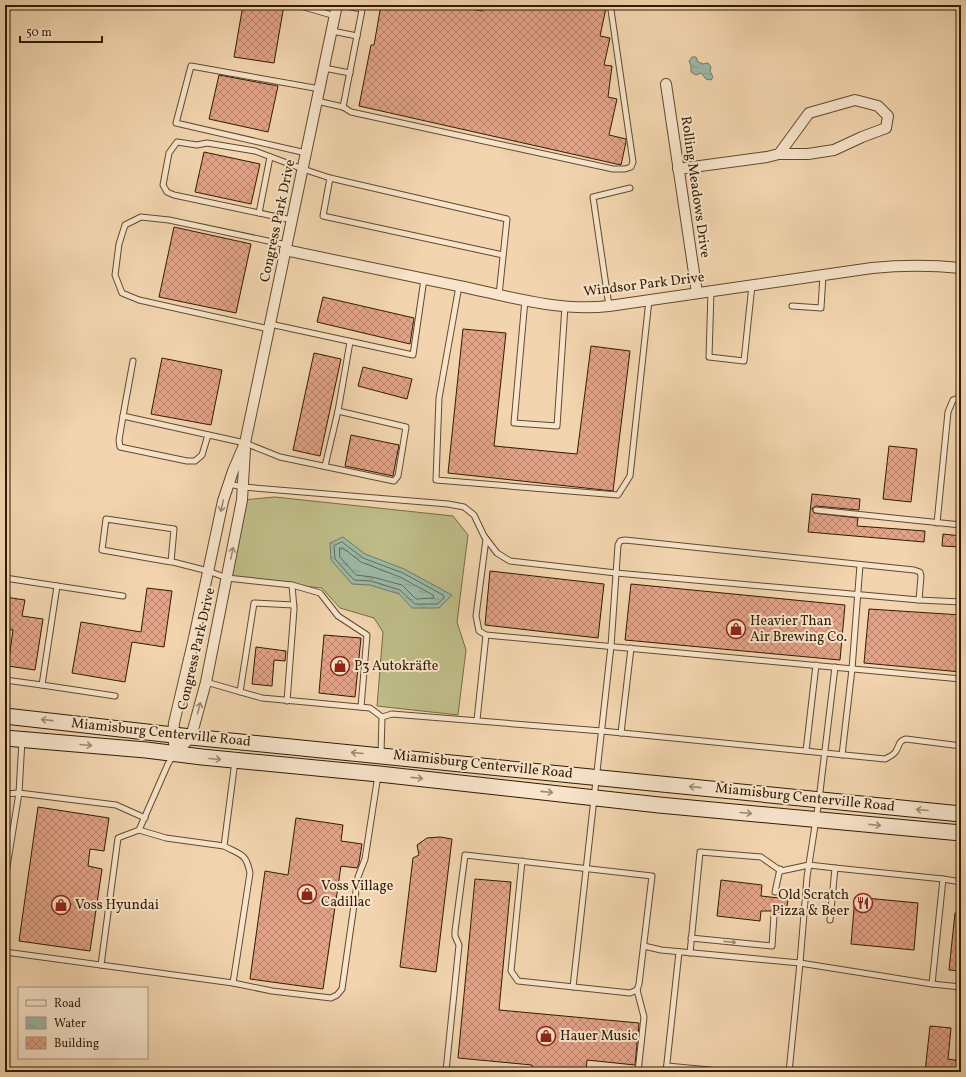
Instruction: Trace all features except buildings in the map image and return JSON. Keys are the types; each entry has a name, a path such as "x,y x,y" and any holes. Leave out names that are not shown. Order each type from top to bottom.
{"main road":[{"name":"Miamisburg Centerville Road","path":"5,716 191,737 961,814"},
{"name":"Miamisburg Centerville Road","path":"5,738 175,753 595,797 658,805 961,833"},
{"path":"379,774 381,755"}],"street":[{"name":"Congress Park Drive","path":"175,753 173,734 174,723 194,638 223,501 245,443 338,5"},
{"name":"Rolling Meadows Drive","path":"666,84 697,293"},
{"path":"678,169 767,157 779,154 808,154 834,150 886,128 888,116 878,106 855,100 809,113 779,154"},
{"name":"Windsor Park Drive","path":"286,247 499,295 565,306 583,307 609,306 872,268 902,265 930,265 961,268"},
{"name":"Congress Park Drive","path":"175,753 191,737 206,682 242,500 245,443"}],"lane":[{"path":"297,5 335,16"},
{"path":"338,5 363,7 343,107"},
{"path":"317,100 343,107 350,112 613,168 625,169 631,166 633,162 612,10 609,5"},
{"path":"332,31 357,36"},
{"path":"306,153 176,122 191,66 320,90"},
{"path":"324,68 350,74"},
{"path":"292,220 174,195 167,192 163,185 169,153 177,142 197,145 208,143 255,151 330,178 507,219 499,295"},
{"path":"258,213 270,157"},
{"path":"330,178 323,216 503,255"},
{"path":"609,306 592,197 630,188"},
{"path":"286,247 169,220 142,217 125,225 119,244 115,275 122,293 139,300 413,355 424,279"},
{"path":"792,306 821,308 823,275"},
{"path":"711,291 709,357 744,362 752,285"},
{"path":"459,286 439,398 436,480 618,495 630,476 649,300"},
{"path":"525,300 514,423 557,426 565,306"},
{"path":"325,466 338,411 350,342"},
{"path":"133,361 122,416 119,440 120,447 187,461 195,461 202,455 208,435"},
{"path":"937,523 948,412 953,400 961,397"},
{"path":"122,416 245,443 280,457 394,481 398,476 406,427 338,411"},
{"path":"229,484 243,487 448,504 464,507 474,515 486,539 497,553 510,561 616,573 919,600 961,602"},
{"path":"816,510 961,525"},
{"path":"171,562 174,529 106,519 102,550 171,562 208,571 227,578 292,584 320,593 338,616 367,635 362,707"},
{"path":"486,539 476,616 479,631 486,634 961,679"},
{"path":"573,987 611,646 618,545 620,541 625,540 920,572 922,576 919,600"},
{"path":"842,755 852,669 859,594 860,565"},
{"path":"5,578 123,596"},
{"path":"288,701 294,605 292,584"},
{"path":"42,685 57,586"},
{"path":"240,692 254,603 294,605"},
{"path":"477,720 486,634"},
{"path":"621,733 631,648"},
{"path":"806,751 816,665"},
{"path":"789,1072 809,865 819,800 834,667"},
{"path":"5,680 115,696"},
{"path":"206,682 262,698 370,708 382,717"},
{"path":"382,717 392,714 477,720 885,759 890,757 896,751 902,740 906,739 961,746"},
{"path":"381,755 382,717"},
{"path":"5,879 19,793 22,739"},
{"path":"139,830 168,764 175,753"},
{"path":"224,846 235,760"},
{"path":"5,952 233,983 272,991 331,998 337,995 342,989 358,877 366,859 379,774"},
{"path":"5,794 19,793 116,805 145,818"},
{"path":"101,965 118,838 139,830 166,838 224,846 244,856 248,862 250,873 233,983"},
{"path":"690,952 700,852 760,857 782,871 809,865 961,882"},
{"path":"447,1072 459,945 455,932 465,855 652,876 644,946 637,990 644,1017 638,1072"},
{"path":"522,861 511,971 518,981 630,993 637,990"},
{"path":"830,920 835,868"},
{"path":"775,892 780,869"},
{"path":"932,984 943,879"},
{"path":"691,938 772,946 774,915"},
{"path":"644,946 679,952 800,963 932,984 961,987"},
{"path":"679,952 666,1069 731,1072"}],"shaded area":[{"path":"275,497 453,516 468,535 457,622 466,650 458,715 377,706 383,632 374,618 340,608 322,588 227,578 242,500"}],"water":[{"path":"692,57 696,57 698,62 703,64 708,63 711,67 710,71 713,77 711,80 706,79 701,73 696,75 691,72 689,61"},
{"path":"343,537 365,554 404,569 452,595 439,608 412,608 399,594 370,585 352,584 331,560 330,543"}],"place":[{"name":"Heavier Than Air Brewing Co.","path":"736,629"},
{"name":"P3 Autokräfte","path":"340,666"},
{"name":"Voss Village Cadillac","path":"307,894"},
{"name":"Old Scratch Pizza & Beer","path":"863,903"},
{"name":"Voss Hyundai","path":"61,905"},
{"name":"Hauer Music","path":"546,1036"}]}
